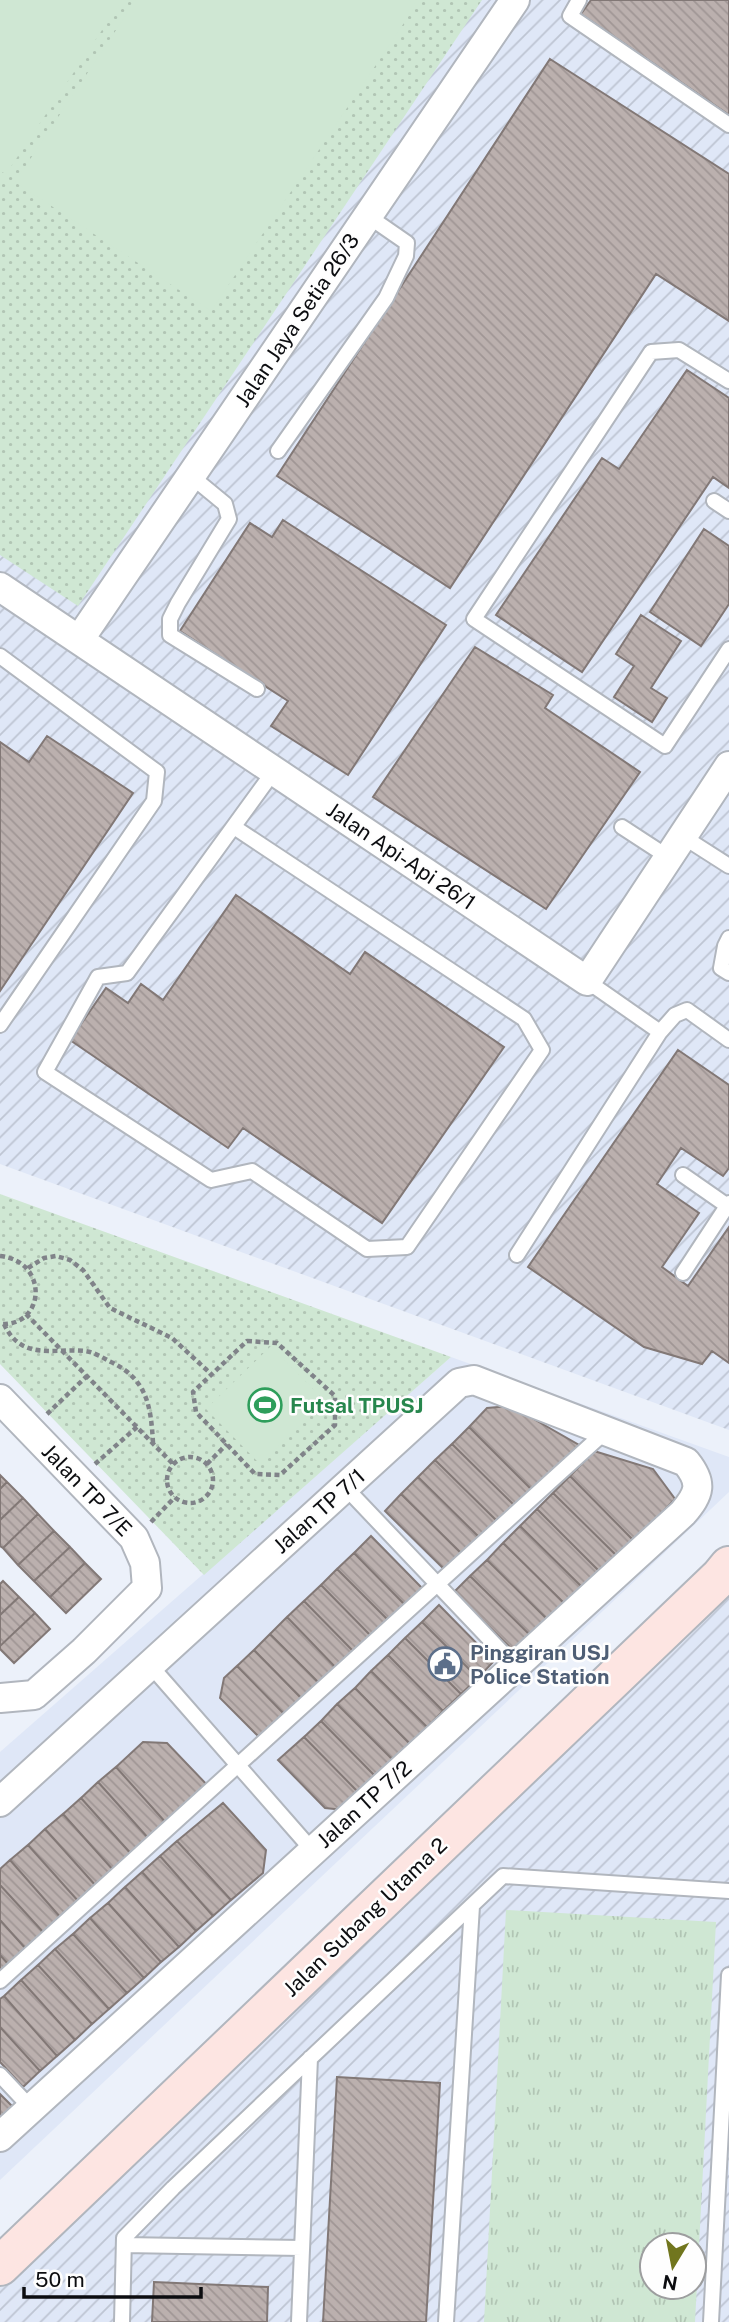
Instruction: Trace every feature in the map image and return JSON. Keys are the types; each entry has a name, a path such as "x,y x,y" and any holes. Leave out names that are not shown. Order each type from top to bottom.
{"main road":[{"name":"Jalan Subang Utama 2","path":"0,2266 729,1566"}],"street":[{"name":"Jalan Jaya Setia 26/3","path":"79,640 516,0"},
{"name":"Jalan Api-Api 26/1","path":"0,587 587,981"},
{"path":"587,981 729,766"},
{"name":"Jalan TP 7/1","path":"0,1802 459,1383 474,1380 686,1462"},
{"name":"Jalan TP 7/E","path":"0,1399 134,1538 145,1563 147,1588 84,1651 34,1695 0,1698"},
{"name":"Jalan TP 7/2","path":"0,2137 683,1513 696,1497 698,1485 696,1474 686,1462"}],"lane":[{"path":"579,0 570,16 729,125"},
{"path":"278,451 386,298 406,256 407,243 368,216"},
{"path":"729,381 679,351 650,352 474,619 665,746 729,649"},
{"path":"191,476 225,504 229,519 178,603 170,619 170,635 257,689"},
{"path":"714,501 729,511"},
{"path":"0,656 157,772 153,801 0,1025"},
{"path":"234,827 524,1019 542,1051 407,1247 367,1249 252,1171 211,1180 45,1072 98,977 127,973 274,771"},
{"path":"622,827 729,866"},
{"path":"729,938 724,946 721,968 729,973"},
{"path":"587,981 660,1032"},
{"path":"517,1255 660,1032 675,1015 687,1010 729,1040"},
{"path":"683,1175 728,1205 683,1273"},
{"path":"0,1981 606,1431"},
{"path":"345,1487 515,1666"},
{"path":"150,1665 313,1851"},
{"path":"122,2322 124,2238 173,2188 503,1876 729,1891"},
{"path":"446,2322 472,1906"},
{"path":"711,2322 729,1975"},
{"path":"299,2322 310,2058"},
{"path":"0,2075 31,2108"},
{"path":"124,2245 302,2248"}],"path":[{"path":"0,1256 11,1258 28,1268 36,1292 34,1302 26,1314 15,1321 2,1324 9,1335 24,1348 40,1352 89,1351 124,1368 144,1390 151,1413 153,1443"},
{"path":"28,1268 44,1258 57,1256 70,1261 83,1270 110,1308 172,1338 211,1374"},
{"path":"26,1314 173,1464"},
{"path":"247,1341 277,1343 335,1396 335,1425 280,1475 255,1474 196,1412 193,1392 211,1374 247,1341"},
{"path":"30,1430 87,1376"},
{"path":"78,1479 137,1427"},
{"path":"207,1464 227,1444"},
{"path":"188,1457 200,1459 207,1464 214,1480 206,1497 192,1503 182,1502 175,1497 168,1487 167,1477 173,1464 188,1457"},
{"path":"134,1538 175,1497"}],"shaded area":[{"path":"0,0 729,0 729,1430 0,1164"},
{"path":"451,1357 729,1457 729,1492 0,2180 0,1752"},
{"path":"729,1556 729,2322 0,2322 0,2283"}],"green space":[{"path":"0,0 482,0 78,606 0,555"},
{"path":"0,0 122,0 6,174 0,171"},
{"path":"136,0 409,0 416,5 211,311 15,182"},
{"path":"0,1194 451,1357 204,1575 0,1364"},
{"name":"Futsal TPUSJ","path":"271,1346 325,1401 260,1464 206,1409"},
{"path":"506,1910 716,1922 700,2231 638,2231 638,2301 696,2301 695,2322 484,2322"}],"building":[{"path":"591,0 729,0 729,115 581,14"},
{"path":"550,59 729,174 729,321 656,274 450,588 277,476"},
{"path":"687,370 729,398 729,488 713,477 582,672 496,615 602,458 619,469"},
{"path":"283,520 446,625 348,775 271,726 288,701 180,631 250,523 272,537"},
{"path":"704,529 729,546 729,604 701,646 650,612"},
{"path":"641,615 681,641 651,688 667,698 652,722 614,697 634,666 616,654"},
{"path":"475,647 553,695 545,708 640,772 546,909 373,797"},
{"path":"47,736 133,793 0,991 0,742 29,762"},
{"path":"236,895 350,974 365,952 504,1047 382,1223 243,1128 228,1148 70,1040 106,988 128,1003 141,984 163,1000"},
{"path":"678,1050 729,1085 729,1168 723,1176 681,1148 657,1184 699,1213 662,1267 688,1286 729,1227 729,1363 712,1351 702,1364 644,1347 528,1267"},
{"path":"511,1406 579,1445 532,1490 469,1427 487,1408"},
{"path":"469,1427 532,1490 516,1507 452,1444"},
{"path":"452,1444 516,1507 499,1523 435,1460"},
{"path":"594,1451 653,1469 675,1499 634,1541 570,1476"},
{"path":"435,1460 499,1523 482,1540 418,1477"},
{"path":"0,1475 7,1482 0,1489"},
{"path":"570,1476 634,1541 618,1557 553,1493"},
{"path":"418,1477 482,1540 465,1557 401,1494"},
{"path":"7,1482 23,1498 0,1520 0,1489"},
{"path":"553,1493 618,1557 601,1573 537,1509"},
{"path":"401,1494 465,1557 449,1574 385,1511"},
{"path":"23,1498 38,1514 3,1548 0,1546 0,1520"},
{"path":"537,1509 601,1573 585,1590 520,1526"},
{"path":"38,1514 54,1531 18,1565 3,1548"},
{"path":"520,1526 585,1590 568,1607 503,1543"},
{"path":"54,1531 70,1547 34,1581 18,1565"},
{"path":"371,1536 422,1588 405,1605 354,1553"},
{"path":"503,1543 568,1607 551,1623 487,1560"},
{"path":"70,1547 85,1563 50,1597 34,1581"},
{"path":"354,1553 405,1605 389,1621 337,1569"},
{"path":"487,1560 551,1623 535,1640 470,1576"},
{"path":"85,1563 101,1579 66,1613 50,1597"},
{"path":"337,1569 389,1621 372,1637 321,1585"},
{"path":"470,1576 535,1640 519,1656 454,1592"},
{"path":"3,1581 19,1597 0,1615 0,1584"},
{"path":"321,1585 372,1637 355,1653 304,1601"},
{"path":"19,1597 35,1613 0,1646 0,1615"},
{"path":"304,1601 355,1653 338,1670 287,1617"},
{"path":"439,1605 494,1661 478,1678 422,1622"},
{"path":"35,1613 50,1629 14,1663 0,1646"},
{"path":"287,1617 338,1670 322,1686 270,1634"},
{"path":"422,1622 478,1678 461,1694 405,1638"},
{"path":"270,1634 322,1686 305,1702 254,1650"},
{"path":"405,1638 461,1694 443,1711 388,1655"},
{"path":"254,1650 305,1702 288,1718 237,1666"},
{"path":"388,1655 443,1711 427,1727 371,1671"},
{"path":"237,1666 288,1718 262,1740 220,1698 224,1678"},
{"path":"371,1671 427,1727 410,1744 355,1688"},
{"path":"355,1688 410,1744 393,1760 337,1704"},
{"path":"337,1704 393,1760 376,1777 321,1721"},
{"path":"321,1721 376,1777 359,1793 304,1737"},
{"path":"304,1737 359,1793 344,1810 325,1808 278,1760"},
{"path":"143,1742 167,1743 210,1788 167,1824 116,1767"},
{"path":"116,1767 167,1824 149,1839 98,1782"},
{"path":"98,1782 149,1839 132,1855 81,1798"},
{"path":"81,1798 132,1855 114,1871 63,1814"},
{"path":"223,1803 266,1850 263,1873 231,1900 177,1841"},
{"path":"63,1814 114,1871 96,1886 45,1829"},
{"path":"45,1829 96,1886 79,1902 28,1845"},
{"path":"177,1841 231,1900 213,1916 160,1856"},
{"path":"28,1845 79,1902 61,1918 10,1860"},
{"path":"160,1856 213,1916 196,1931 142,1872"},
{"path":"10,1860 61,1918 44,1933 0,1885 0,1869"},
{"path":"142,1872 196,1931 179,1947 125,1887"},
{"path":"0,1885 44,1933 26,1949 0,1920"},
{"path":"125,1887 179,1947 161,1962 108,1903"},
{"path":"108,1903 161,1962 144,1978 90,1918"},
{"path":"90,1918 144,1978 127,1993 73,1934"},
{"path":"0,1920 26,1949 8,1964 0,1955"},
{"path":"73,1934 127,1993 109,2009 55,1949"},
{"path":"55,1949 109,2009 92,2024 38,1965"},
{"path":"0,1955 8,1964 0,1971"},
{"path":"38,1965 92,2024 75,2040 21,1980"},
{"path":"21,1980 75,2040 57,2056 4,1996"},
{"path":"4,1996 57,2056 40,2071 0,2027 0,1999"},
{"path":"0,2027 40,2071 23,2087 0,2062"},
{"path":"337,2077 440,2083 426,2322 323,2322"},
{"path":"0,2094 13,2107 0,2119"},
{"path":"154,2282 268,2287 267,2322 152,2322"}],"place":[{"name":"Futsal TPUSJ","path":"265,1405"},
{"name":"Pinggiran USJ Police Station","path":"445,1664"}]}
